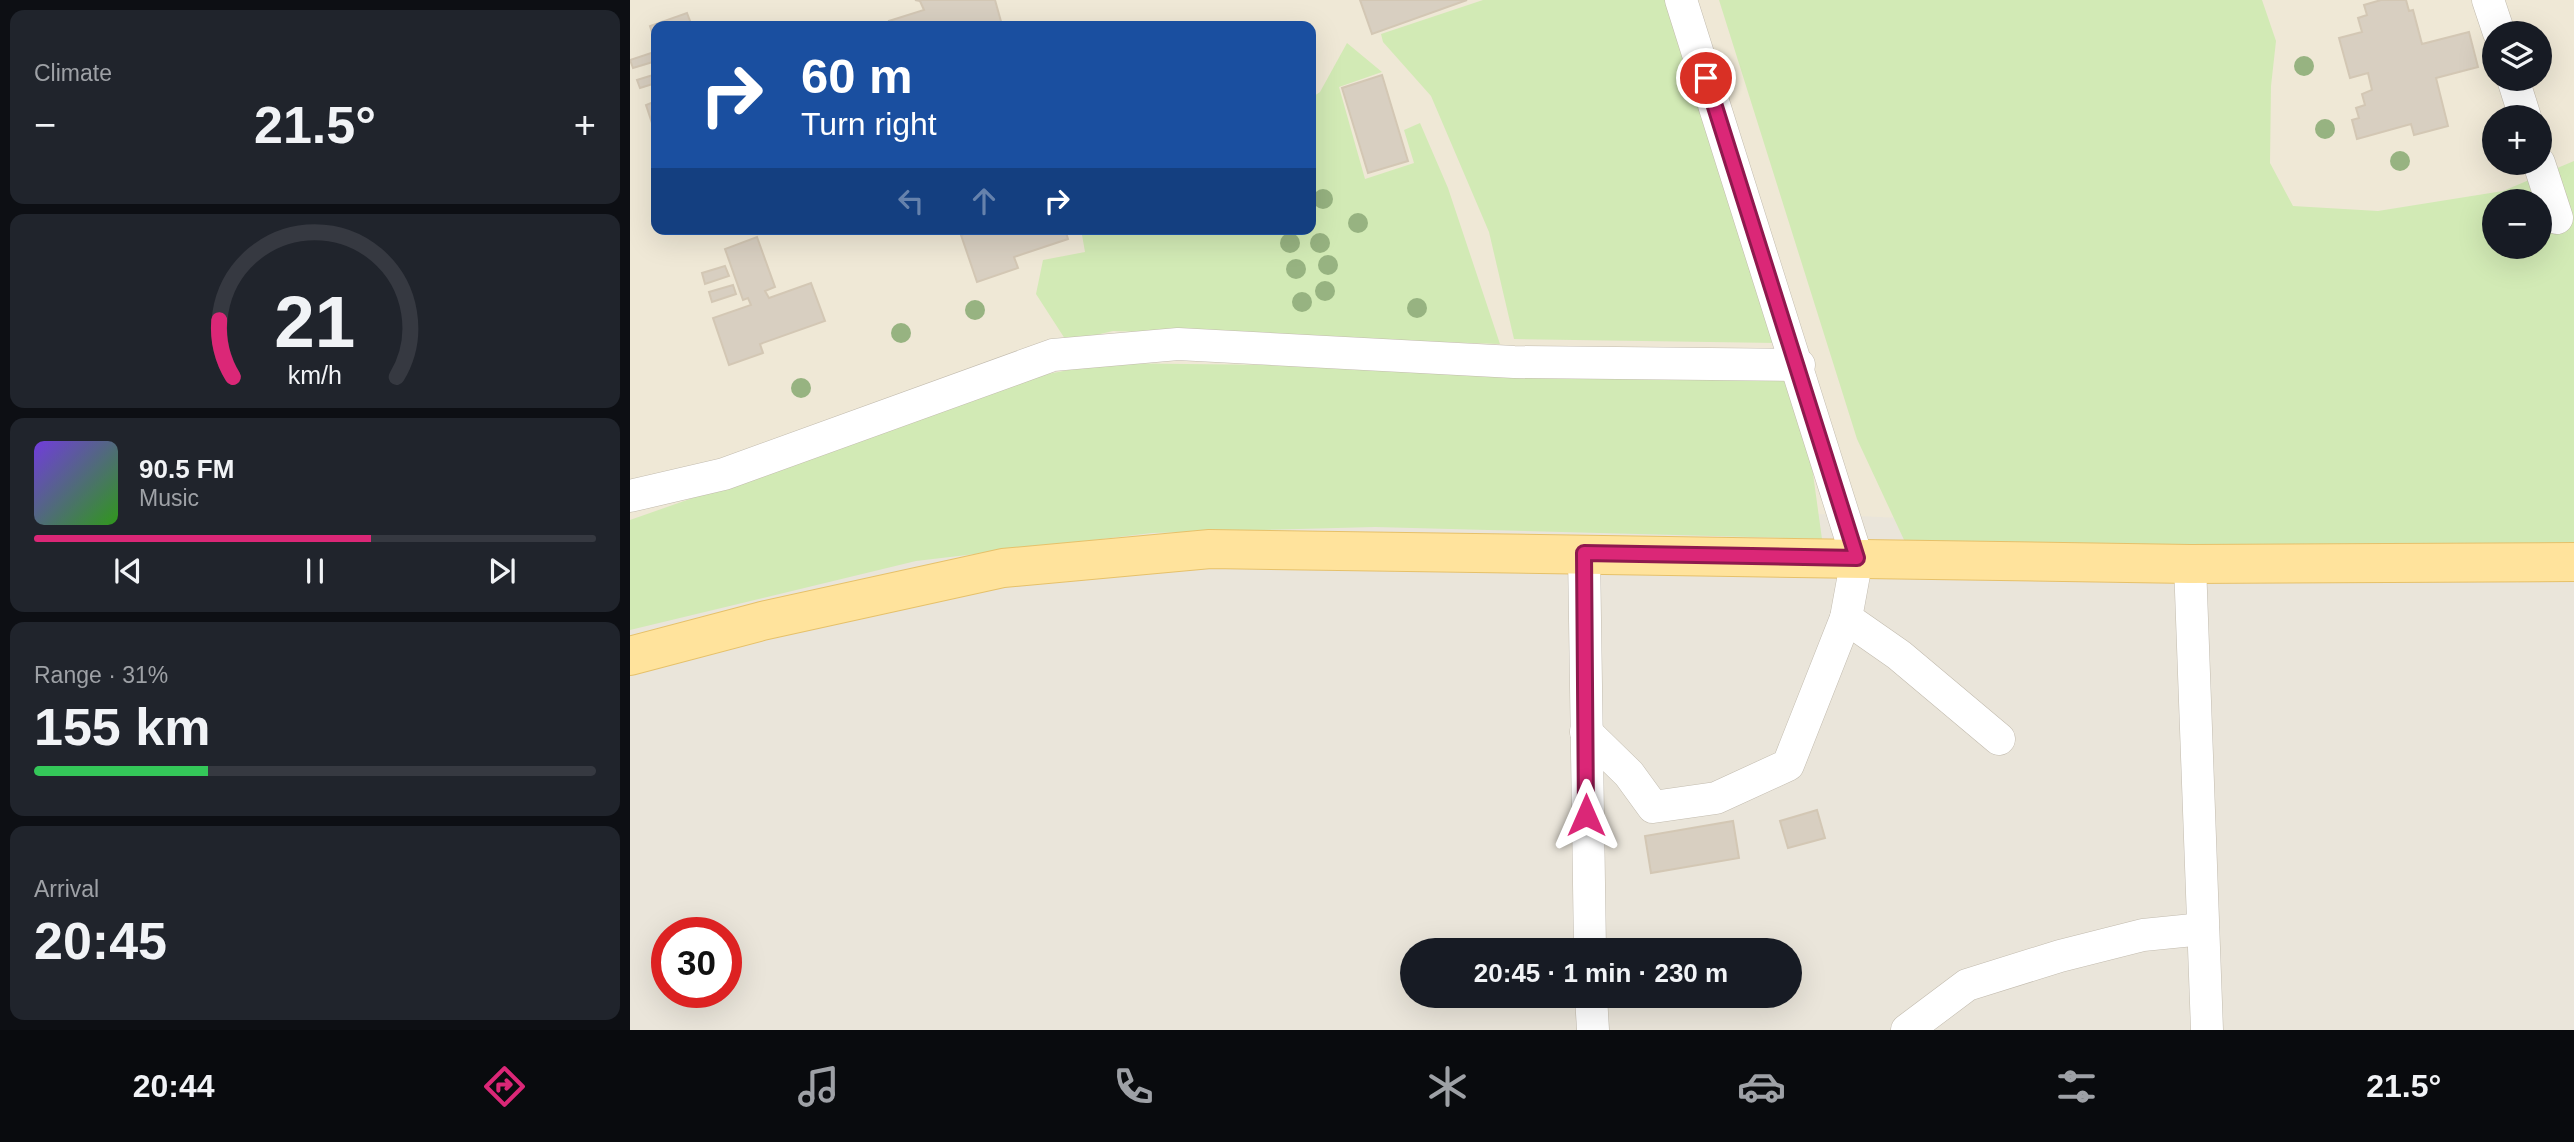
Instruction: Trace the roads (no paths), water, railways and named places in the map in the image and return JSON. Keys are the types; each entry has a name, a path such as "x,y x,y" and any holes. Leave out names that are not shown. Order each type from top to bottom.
{"main road":[{"path":"630,656 761,621 1003,568 1210,549 2190,564 2574,562"}],"street":[{"path":"1586,732 1629,774 1653,807 1716,798 1788,765 1846,618 1857,558 1799,365 1681,0"},
{"path":"2488,0 2495,21"},
{"path":"2543,175 2557,218"},
{"path":"630,496 724,474 1053,355 1178,344 1514,362 1799,365"},
{"path":"1584,553 1590,938"},
{"path":"2190,564 2207,1030"},
{"path":"1846,618 1899,655 2000,739"},
{"path":"1907,1030 1967,985 2060,956 2143,935 2203,929"},
{"path":"1592,1008 1593,1030"}]}
